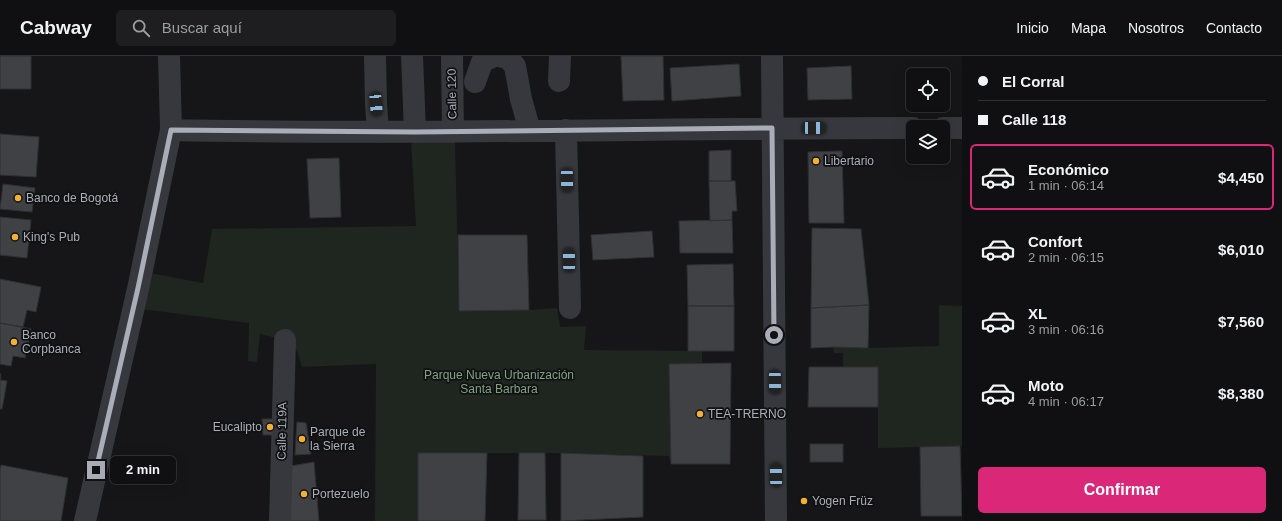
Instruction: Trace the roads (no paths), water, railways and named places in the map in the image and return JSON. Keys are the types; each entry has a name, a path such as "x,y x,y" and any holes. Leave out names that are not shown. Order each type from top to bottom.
{"street":[{"path":"85,521 138,288 171,130 169,56"},
{"path":"375,56 378,132"},
{"path":"412,56 415,132"},
{"name":"Calle 120","path":"452,56 453,132"},
{"path":"475,82 482,62 494,56"},
{"path":"498,56 508,58 515,66 521,99 530,131"},
{"path":"559,81 560,56"},
{"path":"772,56 776,521"},
{"path":"171,130 453,132 906,128"},
{"path":"950,128 962,128"},
{"path":"566,130 570,308"},
{"name":"Calle 119A","path":"280,521 285,340"}],"place":[{"name":"Libertario","path":"816,161"},
{"name":"Banco de Bogotá","path":"18,198"},
{"name":"King's Pub","path":"15,237"},
{"name":"Banco Corpbanca","path":"14,342"},
{"name":"TEA-TRERNO","path":"700,414"},
{"name":"Eucalipto","path":"270,427"},
{"name":"Parque de la Sierra","path":"302,439"},
{"name":"Portezuelo","path":"304,494"},
{"name":"Yogen Früz","path":"804,501"}],"park label":[{"name":"Parque Nueva Urbanización Santa Barbara","path":"499,382"}]}
